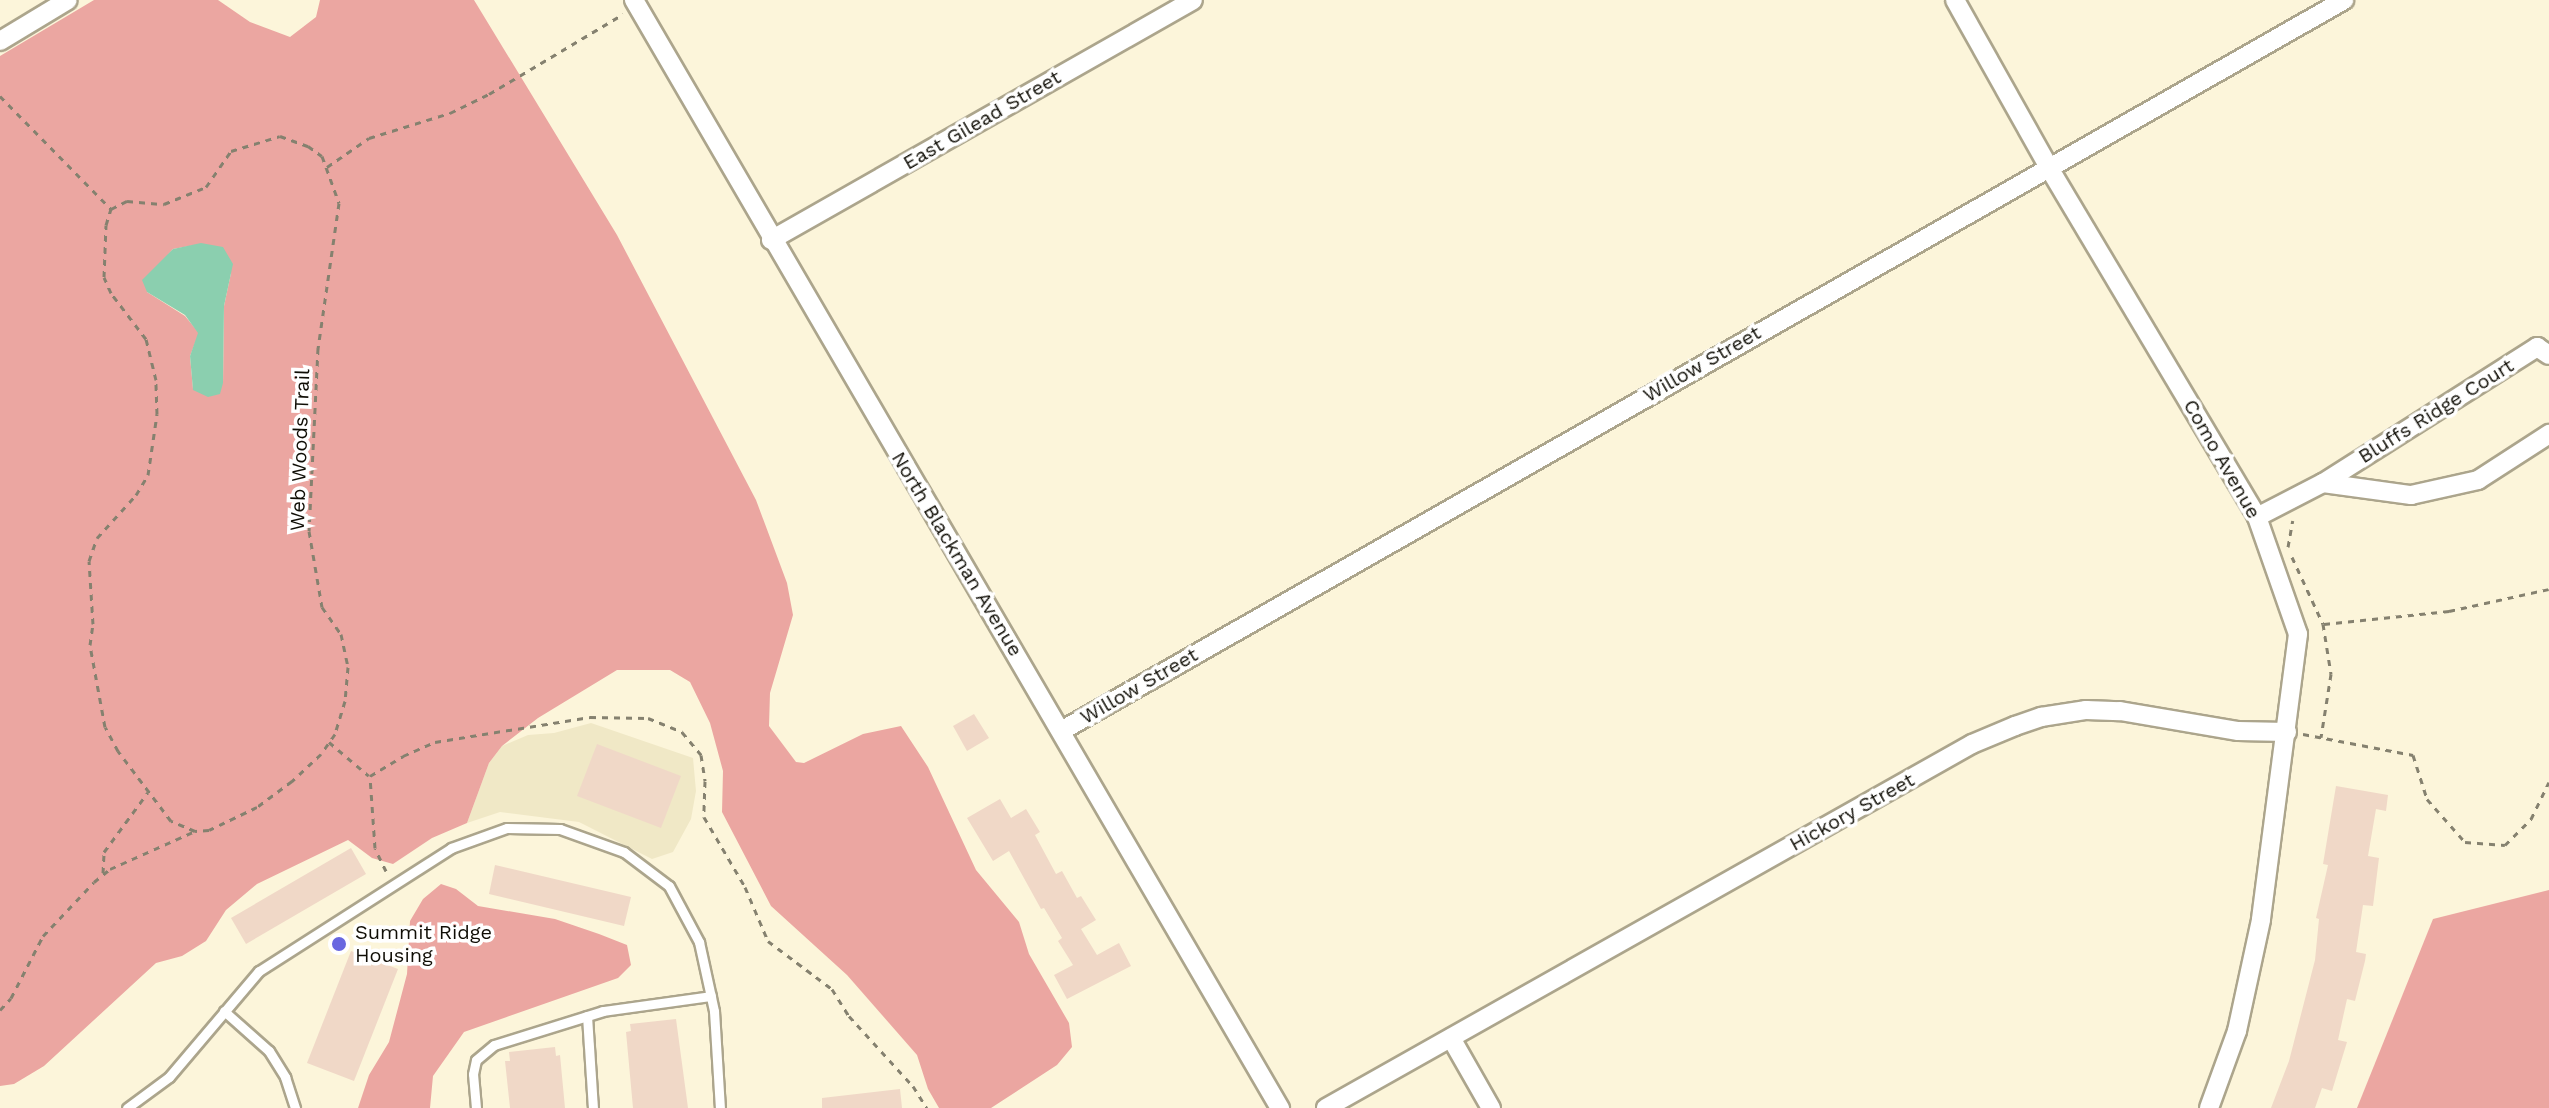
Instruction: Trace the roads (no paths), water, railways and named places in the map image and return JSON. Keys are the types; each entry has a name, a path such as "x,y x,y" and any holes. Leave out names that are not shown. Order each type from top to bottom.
{"street":[{"path":"0,41 68,0"},
{"name":"East Gilead Street","path":"771,240 1193,0"},
{"name":"Como Avenue","path":"1955,0 2048,166 2257,517 2298,634 2287,732 2253,960 2237,1031 2209,1108"},
{"name":"Willow Street","path":"1061,731 2344,0"},
{"name":"North Blackman Avenue","path":"636,2 771,240 1280,1108"},
{"name":"Bluffs Ridge Court","path":"2257,517 2323,483 2537,347 2549,355"},
{"name":"Bluffs Ridge Court","path":"2323,483 2411,495 2478,480 2549,434"},
{"name":"Hickory Street","path":"1326,1108 1972,744 2015,726 2071,712 2120,711 2238,731 2287,732"},
{"path":"1451,1038 1491,1108"}],"lane":[{"path":"127,1108 169,1077 259,971 451,848 507,828 560,829 624,852 669,886 699,942 711,996 720,1108"},
{"path":"476,1108 473,1074 476,1060 494,1045 587,1016 711,996"},
{"path":"224,1011 269,1051 285,1077 295,1108"},
{"path":"587,1016 593,1108"}],"place":[{"name":"Summit Ridge Housing","path":"339,944"}]}
